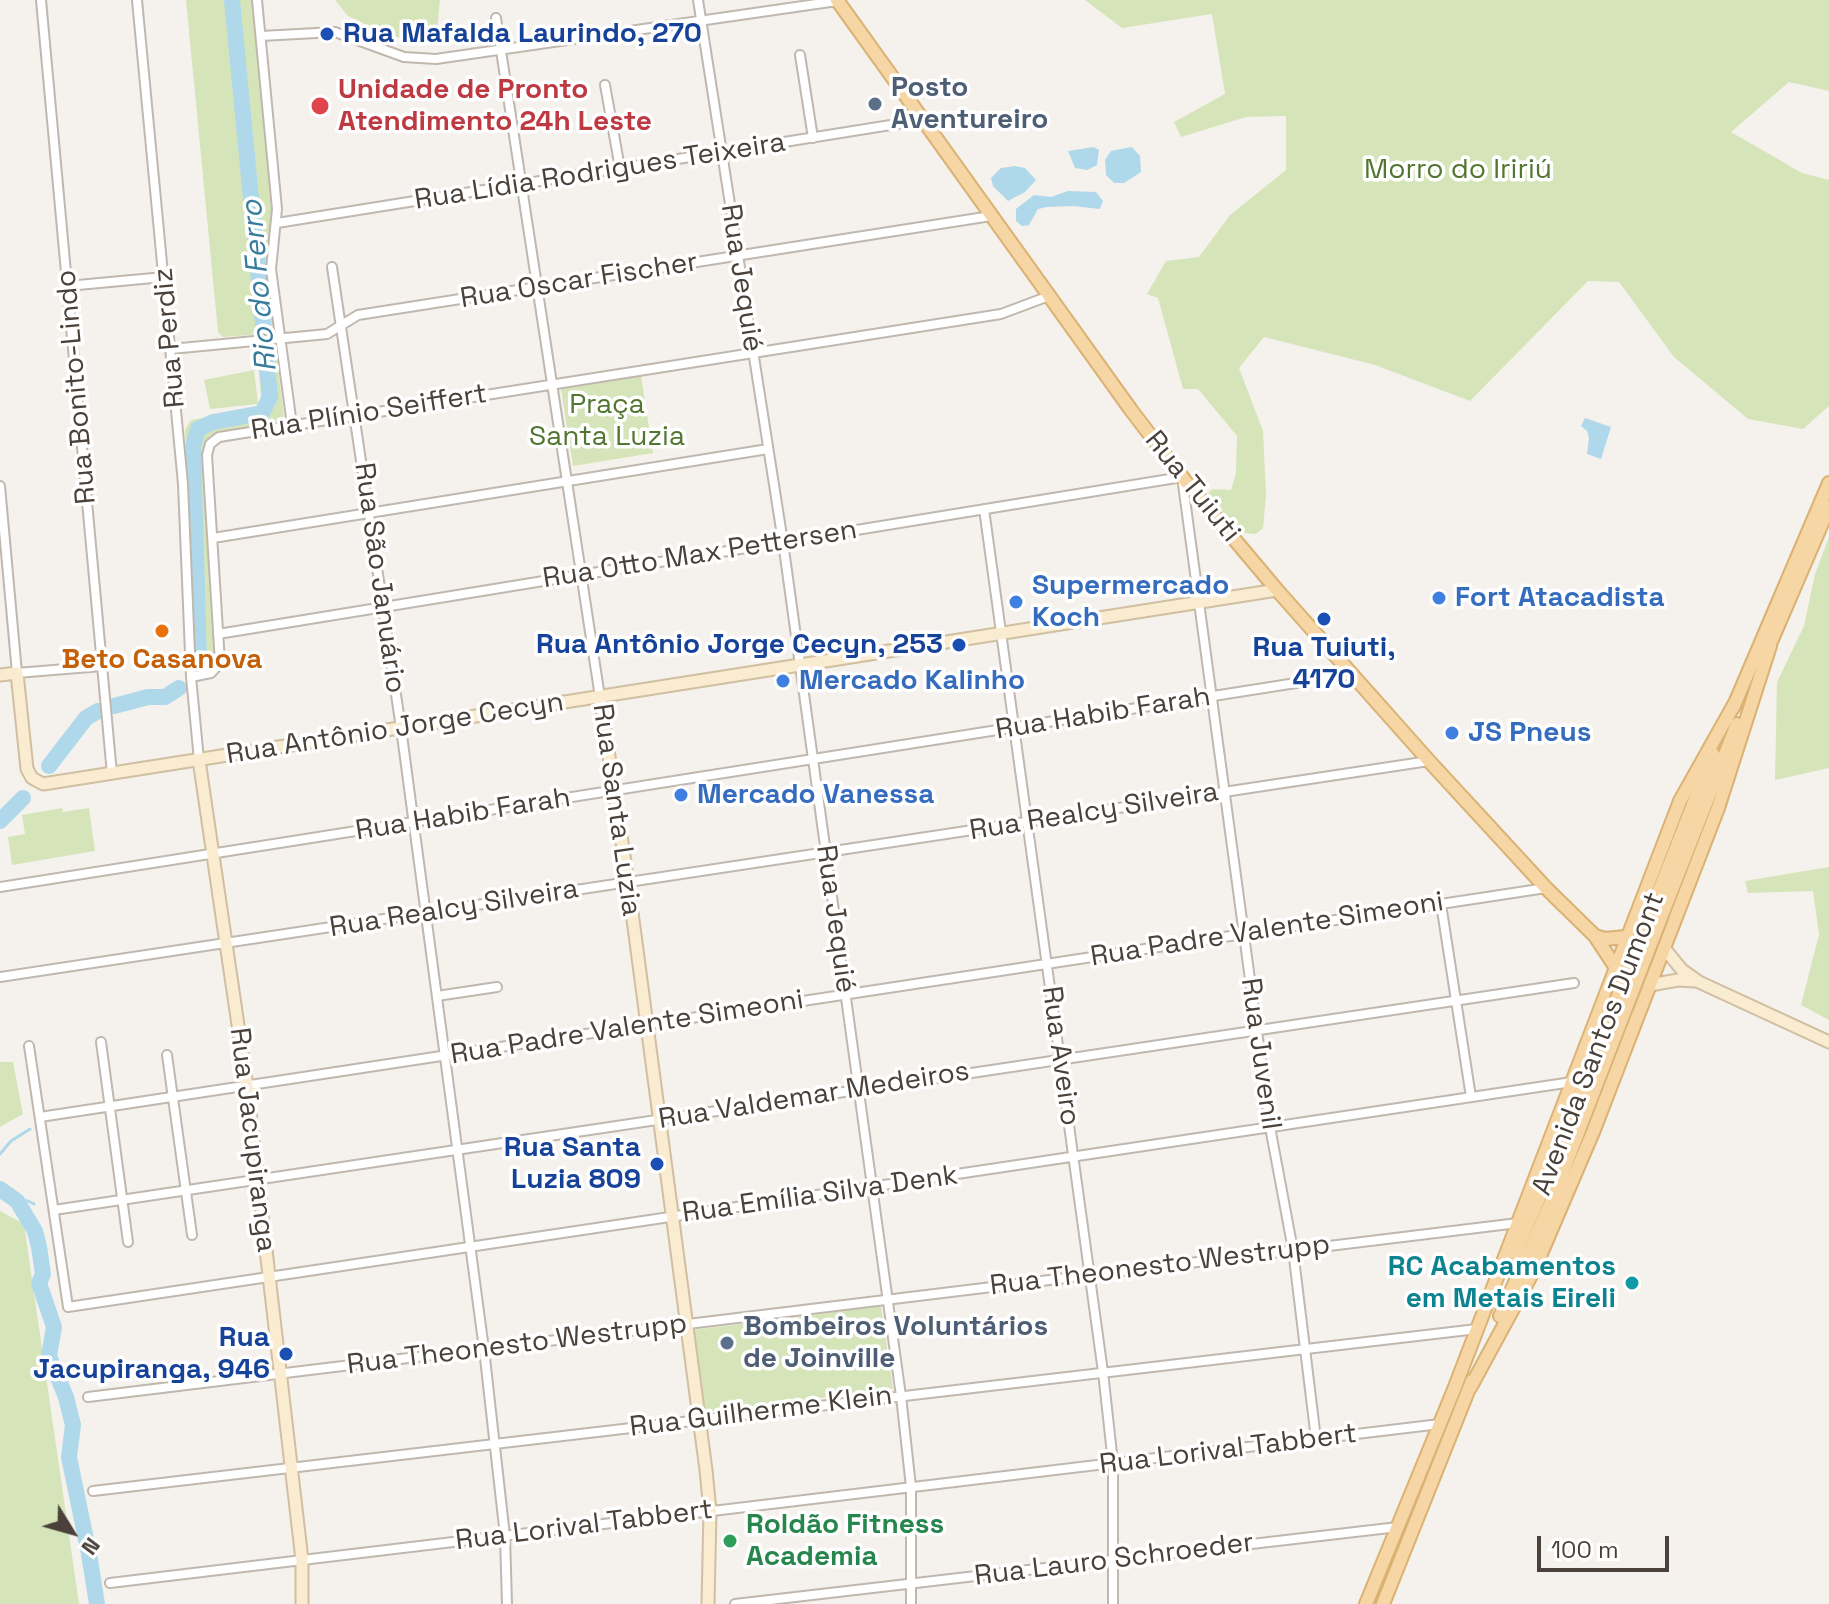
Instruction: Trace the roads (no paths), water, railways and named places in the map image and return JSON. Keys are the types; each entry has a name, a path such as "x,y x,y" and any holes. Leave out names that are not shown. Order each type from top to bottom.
{"main road":[{"name":"Rua Tuiuti","path":"837,0 1182,477 1277,590 1429,761 1546,888 1595,936 1616,970 1632,985 1650,985"},
{"name":"Avenida Santos Dumont","path":"1383,1604 1470,1388 1552,1200 1656,913 1694,797 1829,483"},
{"name":"Avenida Santos Dumont","path":"1656,913 1829,507"},
{"path":"1470,1388 1555,1226 1718,808 1770,646"},
{"path":"1453,1392 1680,801 1735,703"},
{"name":"Rua Tuiuti","path":"1595,936 1605,939 1650,936 1664,948"},
{"path":"1605,955 1610,985"},
{"name":"Avenida Santos Dumont","path":"1366,1604 1453,1392 1621,1006"}],"street":[{"name":"Rua Bonito-Lindo","path":"41,0 112,774"},
{"name":"Rua Perdiz","path":"137,0 183,484 191,677"},
{"path":"257,0 277,223 271,269 276,338 292,425"},
{"name":"Rua Jequié","path":"698,0 783,542 901,1396 911,1487 911,1604"},
{"path":"261,36 335,32 389,53 421,59 501,52 837,0"},
{"name":"Rua Santa Luzia","path":"496,18 628,882 710,1511 708,1604"},
{"path":"800,55 813,138"},
{"path":"605,85 620,168"},
{"name":"Rua Lídia Rodrigues Teixeira","path":"277,223 922,120"},
{"name":"Rua Oscar Fischer","path":"171,349 327,334 358,315 991,216"},
{"name":"Rua São Januário","path":"332,267 401,728 484,1349 505,1536 507,1604"},
{"path":"67,286 164,277"},
{"name":"Rua Plínio Seiffert","path":"213,538 207,455 210,444 219,437 1001,314 1049,296"},
{"path":"191,677 211,673 218,667 213,538 768,449"},
{"name":"Rua Otto Max Pettersen","path":"218,634 1182,477"},
{"name":"Rua Juvenil","path":"1182,477 1270,1127 1293,1250 1316,1439"},
{"path":"0,486 17,673"},
{"name":"Rua Aveiro","path":"984,509 1103,1372 1113,1463 1113,1604"},
{"name":"Rua Antônio Jorge Cecyn","path":"17,673 27,769 36,782 48,784 1277,590"},
{"path":"0,675 102,666"},
{"name":"Rua Habib Farah","path":"0,887 1353,674"},
{"name":"Rua Jacupiranga","path":"191,677 199,760 247,1086 302,1560 302,1604"},
{"name":"Rua Realcy Silveira","path":"0,977 1429,761"},
{"name":"Rua Padre Valente Simeoni","path":"40,1117 1546,888"},
{"path":"1441,904 1471,1097"},
{"name":"Rua Tuiuti","path":"1664,948 1682,970 1699,982 1829,1042"},
{"name":"Rua Tuiuti","path":"1650,985 1678,980 1699,982"},
{"name":"Rua Valdemar Medeiros","path":"54,1210 1574,983"},
{"path":"437,996 497,987"},
{"path":"101,1042 128,1242"},
{"path":"29,1046 54,1210"},
{"path":"167,1055 192,1235"},
{"name":"Rua Emília Silva Denk","path":"54,1210 68,1307 1572,1082"},
{"name":"Rua Theonesto Westrupp","path":"88,1397 1518,1223"},
{"name":"Rua Guilherme Klein","path":"93,1491 1477,1329"},
{"name":"Rua Lorival Tabbert","path":"110,1583 1440,1424"},
{"name":"Rua Lauro Schroeder","path":"735,1604 1398,1527"}],"water":[{"path":"1094,147 1099,150 1097,165 1087,170 1075,168 1068,151"},
{"path":"1132,147 1140,156 1141,172 1124,183 1114,183 1106,175 1105,160 1111,151"},
{"path":"1001,168 1025,168 1036,180 1025,192 1008,201 993,186 991,178"},
{"path":"1068,191 1096,192 1103,201 1100,209 1047,207 1038,209 1029,225 1022,226 1016,221 1016,209 1034,195 1051,197"},
{"path":"1585,418 1611,427 1601,459 1587,454 1589,438 1581,426"}],"waterway":[{"name":"Rio do Ferro","path":"199,663 193,447 198,429 213,422 262,413 270,397 232,0"},
{"name":"Rio do Ferro","path":"114,706 148,697 165,697 179,688"},
{"name":"Rio do Ferro","path":"49,766 86,718 98,711"},
{"name":"Rio do Ferro","path":"0,821 23,798"},
{"path":"0,1154 11,1141 30,1129"},
{"path":"0,1189 17,1201 35,1231 39,1247 43,1274 39,1283 54,1327 49,1356 66,1397 73,1425 69,1457 97,1604"},
{"path":"17,1201 34,1204"}],"place":[{"name":"Rua Mafalda Laurindo, 270","path":"327,34"},
{"name":"Posto Aventureiro","path":"875,104"},
{"name":"Unidade de Pronto Atendimento 24h Leste","path":"320,106"},
{"name":"Fort Atacadista","path":"1439,598"},
{"name":"Supermercado Koch","path":"1016,602"},
{"name":"Rua Tuiuti, 4170","path":"1324,619"},
{"name":"Beto Casanova","path":"162,631"},
{"name":"Rua Antônio Jorge Cecyn, 253","path":"959,645"},
{"name":"Mercado Kalinho","path":"783,681"},
{"name":"JS Pneus","path":"1452,733"},
{"name":"Mercado Vanessa","path":"681,795"},
{"name":"Rua Santa Luzia 809","path":"657,1164"},
{"name":"RC Acabamentos em Metais Eireli","path":"1632,1283"},
{"name":"Bombeiros Voluntários de Joinville","path":"727,1343"},
{"name":"Rua Jacupiranga, 946","path":"286,1354"},
{"name":"Roldão Fitness Academia","path":"730,1541"}],"park label":[{"name":"Morro do Iririú","path":"1458,170"},
{"name":"Praça Santa Luzia","path":"607,421"}]}
